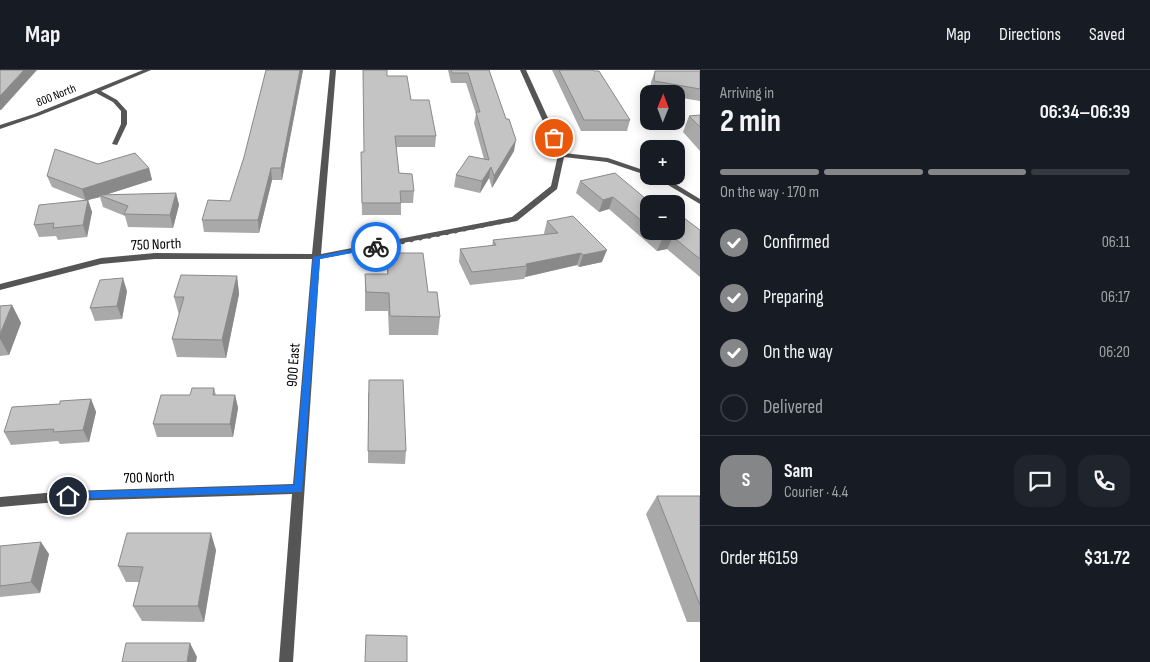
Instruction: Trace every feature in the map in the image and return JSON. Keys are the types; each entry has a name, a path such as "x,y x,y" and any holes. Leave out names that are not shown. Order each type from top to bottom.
{"street":[{"name":"800 North","path":"0,127 148,70"},
{"name":"900 East","path":"286,662 316,257 333,70"},
{"path":"523,70 561,155 608,160 640,171"},
{"path":"96,91 114,99 124,109 126,118 124,127 114,144"},
{"name":"750 North","path":"0,286 101,261 155,256 316,257 514,219 554,187 561,155"},
{"path":"671,185 700,202"},
{"name":"700 North","path":"0,502 68,496 298,489"}],"building":[{"path":"0,70 24,70 0,96"},
{"path":"266,70 300,70 281,168 271,168 258,220 202,220 208,200 230,201 244,157"},
{"path":"363,70 387,70 387,76 407,76 411,100 429,100 436,136 395,136 399,173 412,174 414,191 400,191 401,203 362,203 361,152 364,152"},
{"path":"451,70 489,70 506,119 509,119 516,140 494,176 491,167 482,181 456,175 469,156 489,160 476,112 480,112 468,73 452,73"},
{"path":"559,70 599,71 630,120 584,120"},
{"path":"655,71 700,71 700,89 654,81"},
{"path":"700,115 700,127 689,116"},
{"path":"55,149 98,164 135,153 149,168 82,189 47,176"},
{"path":"615,173 641,195 640,220 613,197 603,200 580,181"},
{"path":"176,193 170,215 124,214 128,206 99,195"},
{"path":"88,200 83,225 53,228 54,223 34,225 39,205"},
{"path":"573,216 607,250 526,264 527,266 472,272 460,249 496,245 493,240 558,233 547,221"},
{"path":"685,219 700,230 700,259 677,240 685,240"},
{"path":"387,253 423,253 428,292 437,292 440,317 390,316 389,293 366,292 365,274 388,274"},
{"path":"181,275 237,276 222,340 172,339 184,297 174,297"},
{"path":"123,278 117,306 90,308 100,280"},
{"path":"12,305 0,334 0,306"},
{"path":"369,380 403,380 406,451 368,451"},
{"path":"192,388 214,388 213,395 235,395 230,424 153,424 161,395 190,395"},
{"path":"91,399 83,430 53,432 54,429 4,432 12,407 60,404 60,401"},
{"path":"657,496 700,496 700,605"},
{"path":"127,533 211,533 198,606 133,606 143,567 118,566"},
{"path":"41,542 31,582 0,586 0,546"},
{"path":"366,635 407,636 407,662 365,662"},
{"path":"126,643 190,643 187,662 122,662"}],"way so far":[{"path":"376,247 514,219 554,187 561,155 554,138"}],"route":[{"path":"68,496 298,489 316,257 376,247"}]}
